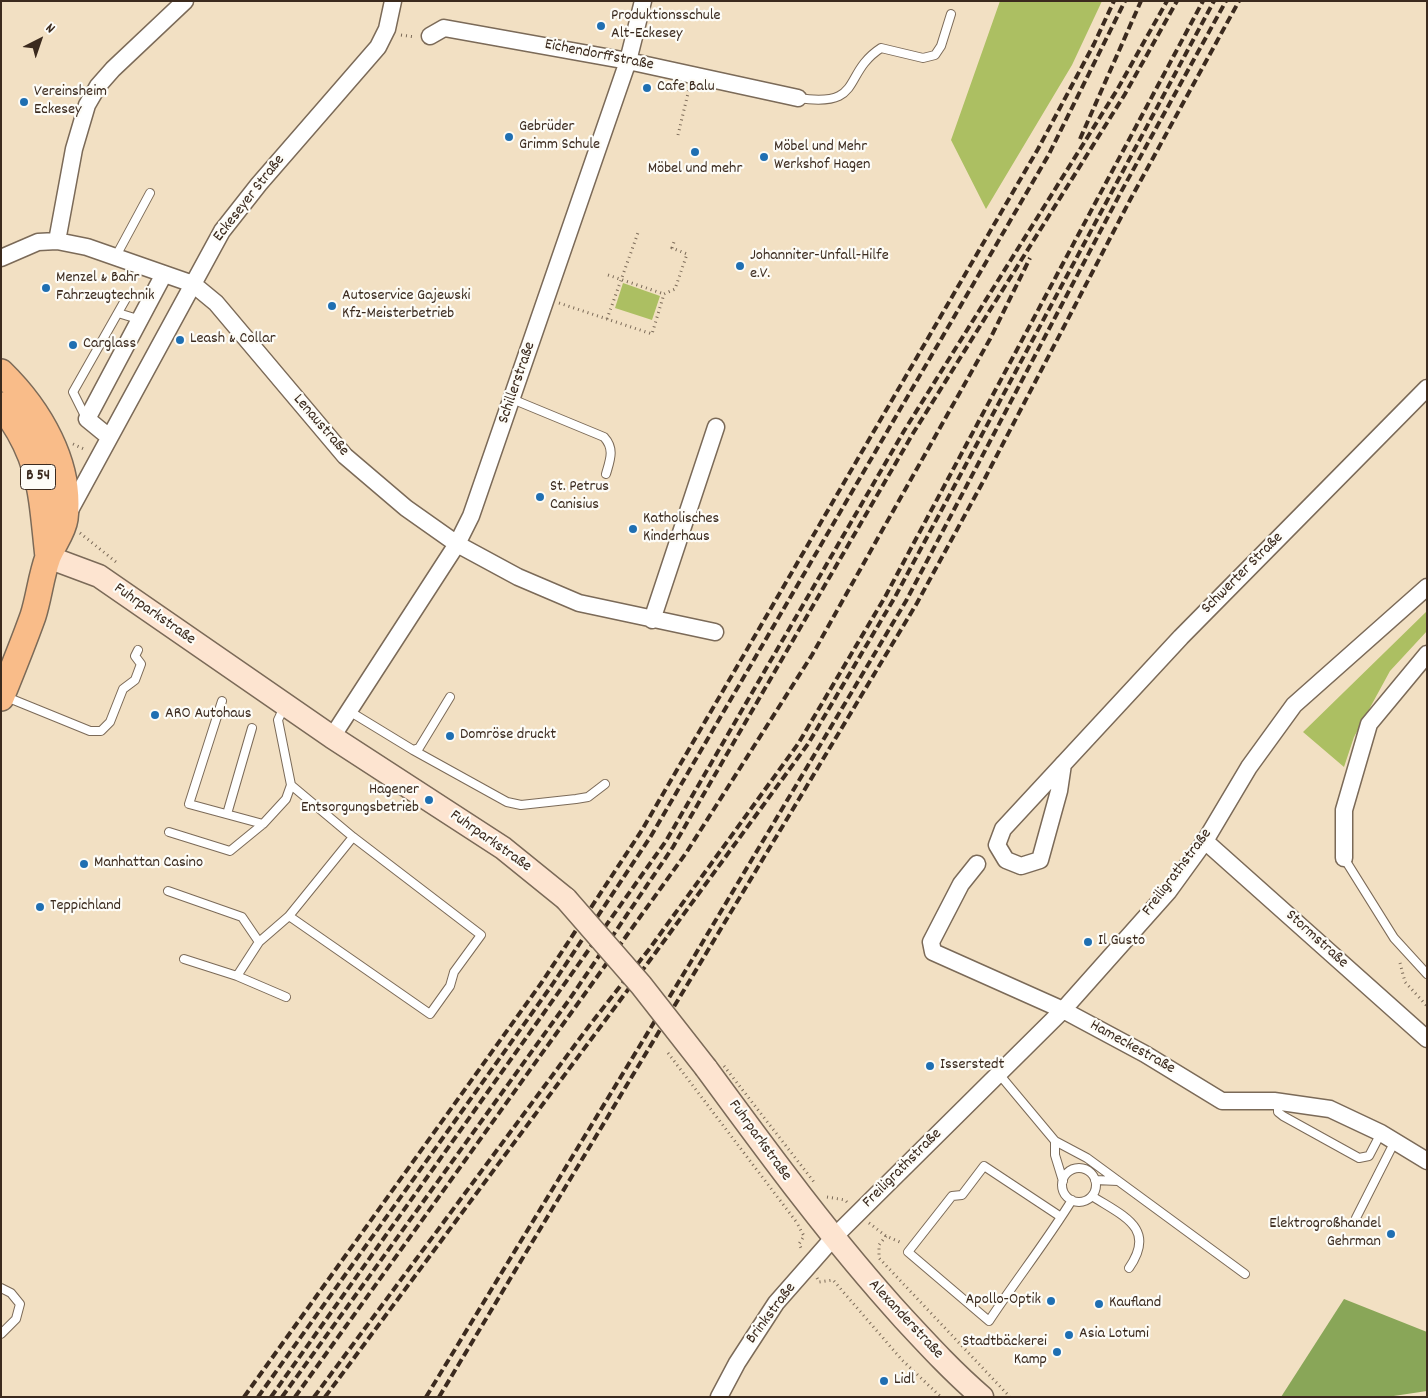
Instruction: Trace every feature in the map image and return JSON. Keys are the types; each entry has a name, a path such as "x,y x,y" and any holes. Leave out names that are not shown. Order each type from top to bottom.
{"main road":[{"name":"B 54","path":"1,372 32,407 53,447 62,477 65,519 48,557 33,616 2,697"},
{"name":"B 54","path":"1,405 16,424 29,447 37,474 48,557"},
{"name":"Fuhrparkstraße","path":"48,557 99,576 285,706 503,848 566,899 641,985 814,1203 834,1238"},
{"name":"Alexanderstraße","path":"834,1238 861,1272 978,1396"}],"street":[{"path":"57,241 74,148 87,105 98,86 113,69 185,1"},
{"name":"Eckeseyer Straße","path":"65,519 222,231 259,184 378,47 387,29 393,1"},
{"name":"Schillerstraße","path":"332,737 457,544 471,516 628,61 643,1"},
{"name":"Eichendorffstraße","path":"430,36 444,28 628,61 798,98"},
{"name":"Lenaustraße","path":"1,258 38,242 57,241 116,256 192,284 216,303 345,456 406,508 457,544 518,576 578,603 715,632"},
{"path":"109,437 87,419 164,274"},
{"name":"Schwerter Straße","path":"1064,764 1059,791 1040,860 1021,866 1006,860 997,845 1003,829 1181,637 1427,388"},
{"path":"652,620 716,427"},
{"name":"Freiligrathstraße","path":"834,1238 1063,1010 1168,892 1205,840 1249,767 1294,705 1427,587"},
{"path":"1344,858 1344,810 1369,724 1427,654"},
{"name":"Stormstraße","path":"1205,840 1427,1039"},
{"name":"Hameckestraße","path":"977,864 961,884 931,942 933,952 1063,1010 1145,1054 1222,1101 1278,1102 1330,1109 1388,1137 1427,1161"},
{"name":"Brinkstraße","path":"719,1397 737,1363 776,1304 834,1238"}],"lane":[{"path":"798,98 828,100 844,94 857,78 864,62 881,48 923,58 934,55 941,46 951,14"},
{"path":"116,256 150,193"},
{"path":"87,419 73,392 128,295"},
{"path":"118,313 141,320"},
{"path":"512,399 604,437 610,446 611,454 606,474"},
{"path":"2,697 90,731 101,731 110,722 123,689 135,680 141,664 135,656 138,650"},
{"path":"413,750 419,748 450,697"},
{"path":"222,701 189,804 263,824"},
{"path":"169,832 230,851 263,824 286,799 291,785 278,720 285,706"},
{"path":"349,711 413,750 507,802 521,805 588,796 605,784"},
{"path":"227,814 252,728"},
{"path":"289,916 430,1014 450,986 454,972 481,935 353,837 291,785"},
{"path":"237,976 259,942 289,916 353,837"},
{"path":"1344,858 1394,938 1427,974"},
{"path":"168,891 242,917 259,942"},
{"path":"184,959 237,976 286,997"},
{"path":"999,1074 1055,1141 1087,1158 1245,1274"},
{"path":"1278,1102 1278,1112 1283,1116 1359,1158 1369,1156 1388,1137"},
{"path":"1356,1218 1388,1137"},
{"path":"1055,1141 1055,1156 1063,1181 1064,1192 1072,1200 1083,1201 1092,1196 1096,1180"},
{"path":"1085,1169 1087,1158"},
{"path":"1062,1217 984,1166 962,1195 952,1196 908,1252 989,1321 1062,1217 1072,1200"},
{"path":"1063,1181 1069,1171 1074,1169 1085,1169 1096,1180 1118,1181"},
{"path":"1092,1196 1135,1226 1140,1236 1141,1246 1129,1268"},
{"path":"1,1288 11,1292 20,1304 16,1319 1,1334"}],"path":[{"path":"387,29 402,36 430,36"},
{"path":"678,134 693,75"},
{"path":"607,318 639,230"},
{"path":"608,275 664,294 675,289 688,254 672,248 675,239"},
{"path":"565,304 652,334 664,294"},
{"path":"1394,938 1405,982 1427,1006"},
{"path":"663,1046 814,1203"},
{"path":"814,1182 814,1203 804,1236 799,1244 819,1282 833,1280 902,1360 941,1397"},
{"path":"814,1203 845,1200 857,1214 886,1236 912,1247"},
{"path":"886,1236 879,1245 879,1258 1010,1397"}],"green space":[{"path":"1000,1 1102,1 1072,65 986,209 951,140"},
{"path":"623,283 660,296 652,320 615,308"},
{"path":"1427,611 1427,631 1390,671 1354,737 1344,767 1303,732"},
{"path":"1344,1299 1427,1332 1427,1391 1387,1397 1281,1397"}],"railway":[{"path":"244,1397 542,982 642,830 1038,149 1094,44 1114,1"},
{"path":"258,1397 552,985 651,836 1048,156 1125,1"},
{"path":"1080,139 1141,1"},
{"path":"271,1397 666,841 904,431 1117,90 1167,1"},
{"path":"282,1397 569,1000 673,847 912,435 1125,94 1177,1"},
{"path":"314,1397 589,1026 650,948 798,744 885,597 1203,1"},
{"path":"325,1397 808,744 895,597 1214,1"},
{"path":"426,1397 692,960 906,601 1121,192 1226,1"},
{"path":"439,1397 917,603 984,480 1130,200 1239,1"},
{"path":"295,1397 686,853 812,655 990,339 1030,258"}],"place":[{"name":"Produktionsschule Alt-Eckesey","path":"601,26"},
{"name":"Cafe Balu","path":"647,88"},
{"name":"Vereinsheim Eckesey","path":"24,102"},
{"name":"Gebrüder Grimm Schule","path":"509,137"},
{"name":"Möbel und mehr","path":"695,152"},
{"name":"Möbel und Mehr Werkshof Hagen","path":"764,157"},
{"name":"Johanniter-Unfall-Hilfe e.V.","path":"740,266"},
{"name":"Menzel & Bahr Fahrzeugtechnik","path":"46,288"},
{"name":"Autoservice Gajewski Kfz-Meisterbetrieb","path":"332,306"},
{"name":"Leash & Collar","path":"180,340"},
{"name":"Carglass","path":"73,345"},
{"name":"St. Petrus Canisius","path":"540,497"},
{"name":"Katholisches Kinderhaus","path":"633,529"},
{"name":"ARO Autohaus","path":"155,715"},
{"name":"Domröse druckt","path":"450,736"},
{"name":"Hagener Entsorgungsbetrieb","path":"429,800"},
{"name":"Manhattan Casino","path":"84,864"},
{"name":"Teppichland","path":"40,907"},
{"name":"Il Gusto","path":"1088,942"},
{"name":"Isserstedt","path":"930,1066"},
{"name":"Elektrogroßhandel Gehrman","path":"1391,1234"},
{"name":"Apollo-Optik","path":"1051,1301"},
{"name":"Kaufland","path":"1099,1304"},
{"name":"Asia Lotumi","path":"1069,1335"},
{"name":"Stadtbäckerei Kamp","path":"1057,1352"},
{"name":"Lidl","path":"884,1381"}]}
